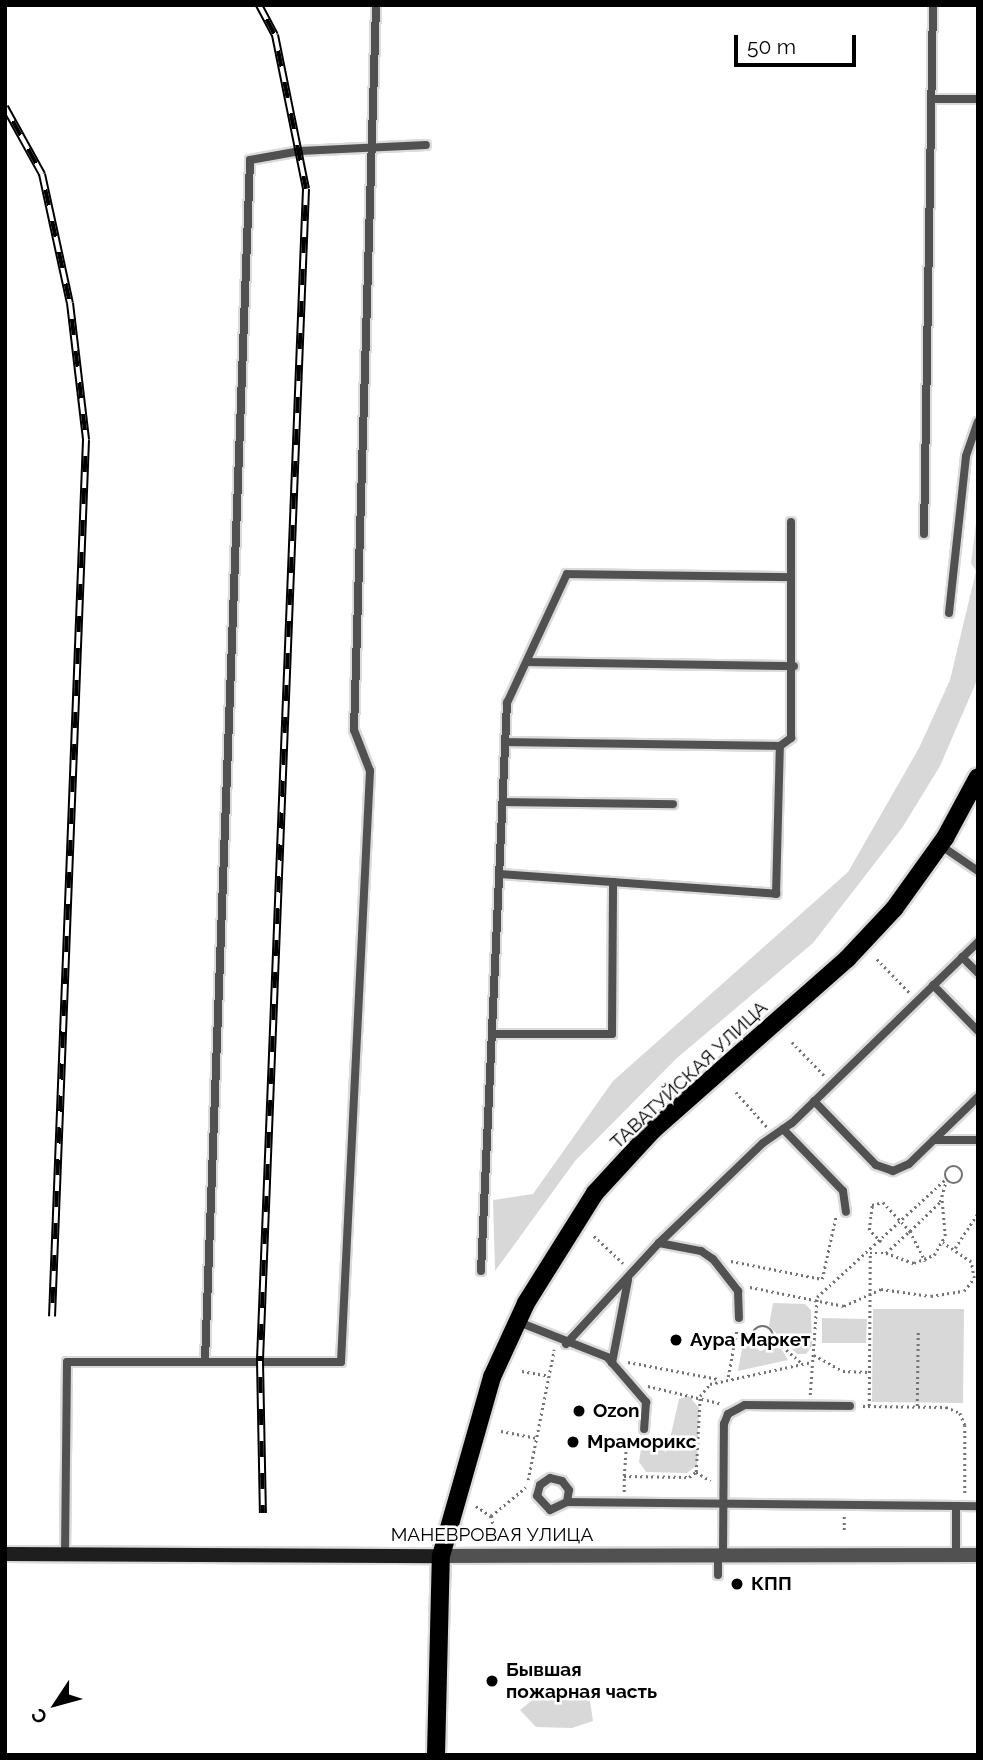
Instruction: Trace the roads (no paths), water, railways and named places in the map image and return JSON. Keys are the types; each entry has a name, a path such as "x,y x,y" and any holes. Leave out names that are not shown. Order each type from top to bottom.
{"main road":[{"name":"ТАВАТУЙСКАЯ УЛИЦА","path":"436,1755 441,1556 492,1377 516,1321 547,1265 595,1193 653,1130 847,959 894,909 940,844 978,777"},
{"name":"МАНЕВРОВАЯ УЛИЦА","path":"5,1553 441,1556"}],"street":[{"name":"МАНЕВРОВАЯ УЛИЦА","path":"441,1556 978,1555"}],"lane":[{"path":"65,1554 67,1362 341,1362 370,771 354,730 376,5"},
{"path":"924,534 933,5"},
{"path":"932,99 978,99"},
{"path":"205,1360 250,160 300,151 370,150 426,145"},
{"path":"949,613 966,456 978,422"},
{"path":"505,742 780,746 792,738 794,666 791,522"},
{"path":"481,1271 507,703 567,573 791,577"},
{"path":"528,662 794,666"},
{"path":"500,874 776,894 780,746"},
{"path":"503,802 673,804"},
{"path":"940,844 978,871"},
{"path":"493,1034 612,1034 613,882"},
{"path":"566,1344 659,1243 814,1101 978,942"},
{"path":"962,957 978,973"},
{"path":"933,985 978,1031"},
{"path":"814,1101 884,1170 900,1170 978,1097"},
{"path":"783,1129 843,1191 845,1212"},
{"path":"934,1140 978,1140"},
{"path":"659,1243 710,1257 733,1283 742,1303 739,1318"},
{"path":"612,1361 631,1275"},
{"path":"516,1321 566,1344 597,1352 612,1361 647,1405 644,1429"},
{"path":"718,1575 723,1503 724,1424 732,1410 745,1405 850,1406"},
{"path":"567,1502 569,1490 562,1481 550,1478 540,1485 537,1496 544,1507 557,1510 567,1502 978,1506"},
{"path":"956,1555 960,1506"}],"railway":[{"path":"259,5 275,35 306,189 260,1361 263,1513"},
{"path":"5,107 42,174 70,303 86,440 52,1316"}],"place":[{"name":"Аура Маркет","path":"676,1340"},
{"name":"Ozon","path":"579,1411"},
{"name":"Мраморикс","path":"573,1442"},
{"name":"КПП","path":"737,1584"},
{"name":"Бывшая пожарная часть","path":"492,1681"}]}
